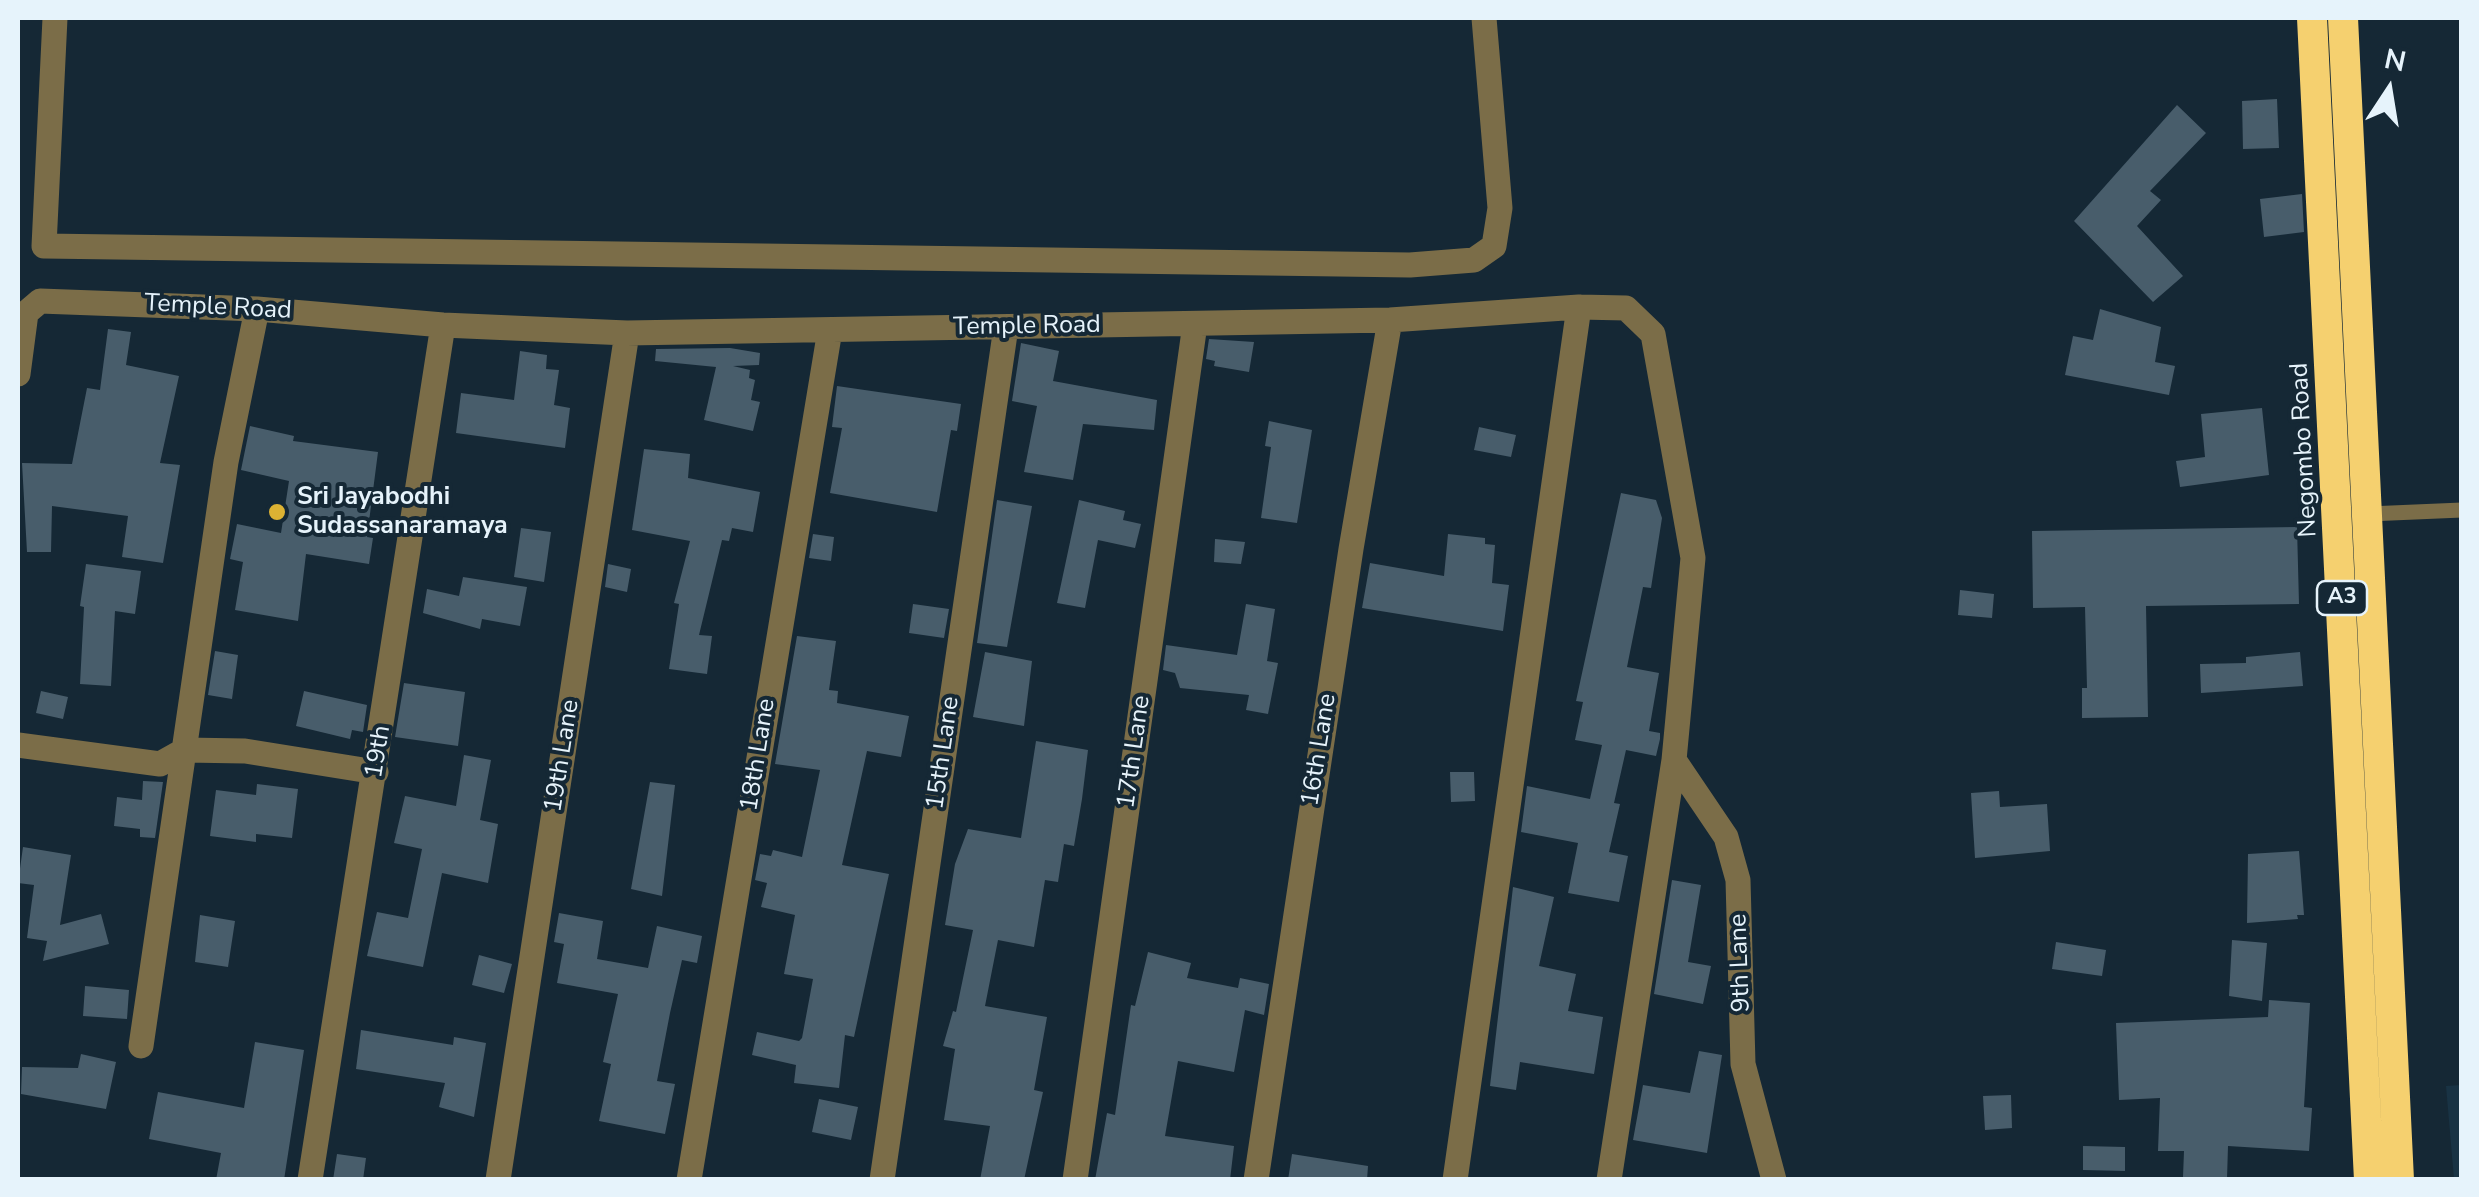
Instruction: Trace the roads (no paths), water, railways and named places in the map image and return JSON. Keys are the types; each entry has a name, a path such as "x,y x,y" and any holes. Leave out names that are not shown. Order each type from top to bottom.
{"highway":[{"name":"Negombo Road","path":"2312,18 2369,1180"},
{"name":"A3","path":"2343,18 2399,1180"}],"street":[{"path":"54,18 44,246 1410,265 1474,260 1494,246 1500,208 1484,18"},
{"name":"Temple Road","path":"18,374 26,313 40,301 256,308 443,324 627,333 1390,320 1580,307 1626,308 1653,334 1693,558 1674,760 1609,1180"},
{"path":"1455,1180 1580,307"},
{"path":"141,1046 226,462 256,308"},
{"name":"16th Lane","path":"1256,1180 1351,549 1390,320"},
{"name":"19th","path":"310,1180 443,324"},
{"name":"17th Lane","path":"1075,1180 1195,324"},
{"name":"15th Lane","path":"882,1180 1006,327"},
{"name":"18th Lane","path":"689,1180 830,330"},
{"name":"19th Lane","path":"498,1180 627,333"},
{"path":"18,745 160,764 185,750 245,751 376,772"},
{"name":"9th Lane","path":"1674,760 1726,838 1738,880 1743,1064 1774,1180"}],"lane":[{"path":"2368,514 2462,510"}],"place":[{"name":"Sri Jayabodhi Sudassanaramaya","path":"277,512"}]}
